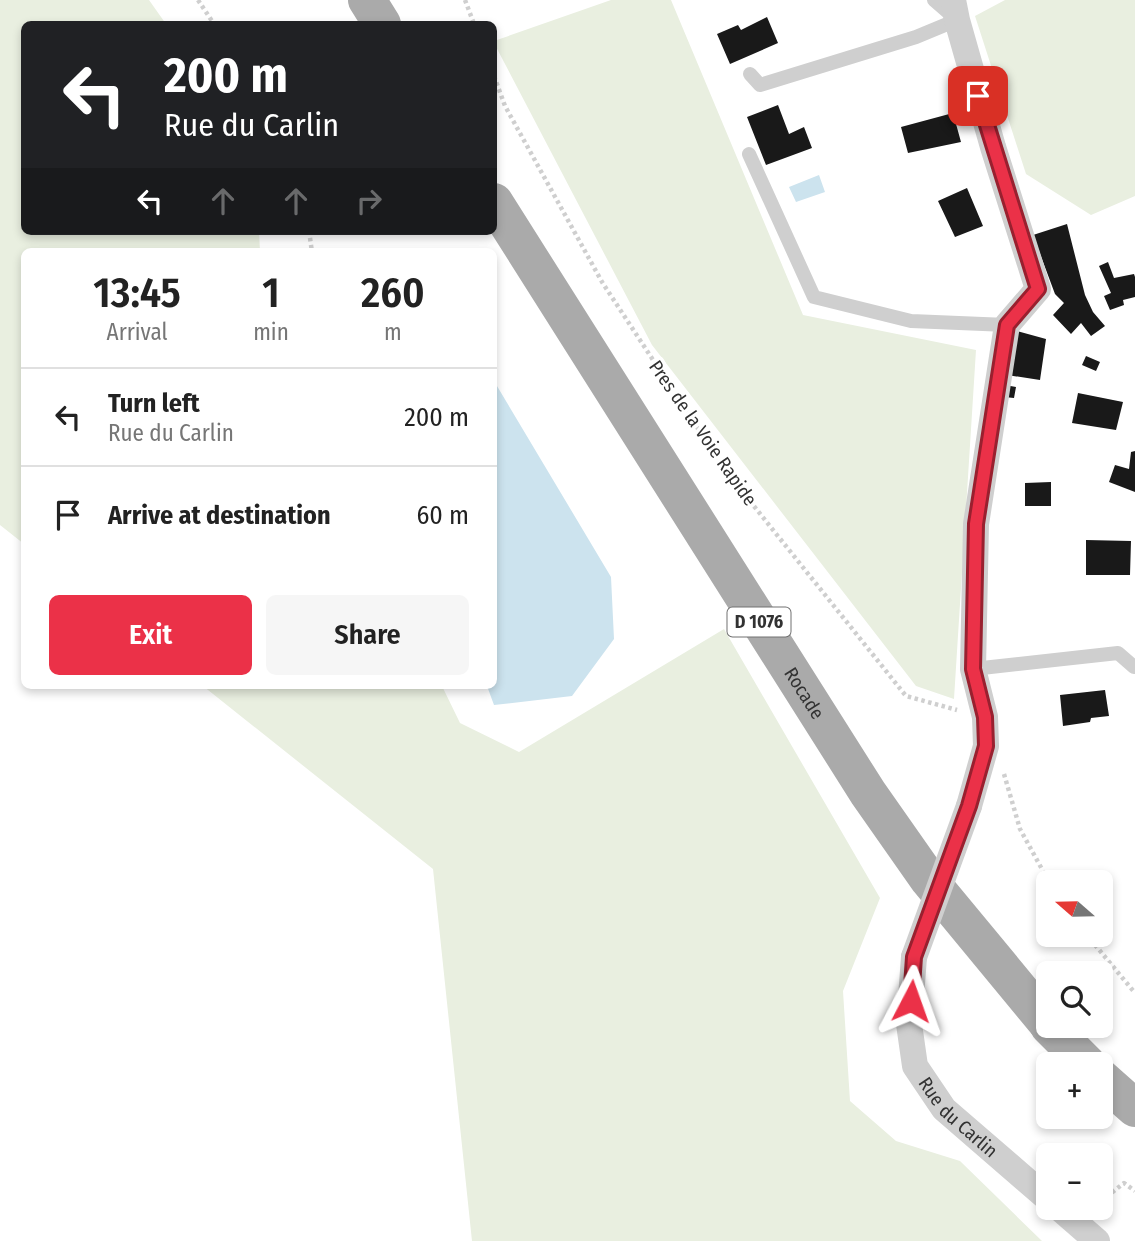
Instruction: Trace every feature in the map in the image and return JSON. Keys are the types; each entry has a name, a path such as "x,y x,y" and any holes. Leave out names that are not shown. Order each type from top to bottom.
{"main road":[{"path":"366,0 380,21"},
{"name":"Rocade","path":"497,207 868,793 929,880 1036,1009"},
{"name":"Rocade","path":"1062,1038 1075,1052"},
{"path":"1113,1088 1135,1108"}],"street":[{"path":"955,10 993,147 1038,289 1007,325"},
{"name":"Rue du Carlin","path":"1007,325 976,524 973,669 985,717 986,746 969,806 914,957 909,1024 915,1066 944,1109 1036,1189"},
{"path":"1073,1220 1097,1241"}],"lane":[{"path":"750,74 760,85 916,37 955,10 934,0"},
{"path":"749,153 814,297 911,321 1007,325"},
{"path":"973,669 1118,653 1134,667"}],"path":[{"path":"198,0 212,21"},
{"path":"465,0 473,21"},
{"name":"Pres de la Voie Rapide","path":"497,84 505,106 602,282 725,470 905,696 985,717"},
{"path":"986,746 1001,765 1020,829 1042,870"},
{"path":"1097,947 1135,993"},
{"path":"1113,1192 1124,1183 1135,1191"}],"green space":[{"path":"0,0 149,0 164,21 21,21 21,235 259,235 260,248 21,248 21,542 0,525"},
{"path":"611,0 671,0 803,315 976,350 954,699 916,686 652,345 497,49 497,40"},
{"path":"1005,0 1135,0 1135,196 1091,215 1026,174 975,16"},
{"path":"724,629 880,898 843,991 850,1101 896,1141 960,1161 1042,1241 472,1241 433,869 207,689 443,689 460,723 519,752"}],"water":[{"path":"819,175 825,192 796,202 789,187"},
{"path":"497,386 611,577 614,639 572,696 494,705 488,689 497,689"}],"building":[{"path":"767,17 778,43 730,64 717,34 738,25 741,30"},
{"path":"778,105 789,134 804,127 812,148 766,165 747,117"},
{"path":"953,113 961,142 908,153 901,127"},
{"path":"967,188 983,226 955,237 938,201"},
{"path":"1067,224 1085,295 1093,312 1105,326 1091,336 1081,323 1071,334 1053,315 1064,303 1055,294 1033,235"},
{"path":"1108,262 1114,278 1134,274 1135,277 1135,297 1123,300 1124,305 1110,310 1104,296 1111,293 1099,266"},
{"path":"1013,330 1046,339 1040,380 1007,375"},
{"path":"1086,356 1100,362 1096,371 1082,365"},
{"path":"1005,385 1016,387 1014,398 1004,397"},
{"path":"1078,393 1123,402 1116,430 1072,423"},
{"path":"1135,451 1135,492 1109,482 1115,465 1129,469 1131,452"},
{"path":"1051,482 1051,506 1025,506 1025,483"},
{"path":"1086,540 1131,541 1130,575 1086,575"},
{"path":"1105,690 1109,716 1063,726 1060,695"}],"route":[{"path":"911,1001 914,957 969,806 986,746 985,717 973,669 976,524 1007,325 1038,289 978,96"}]}
